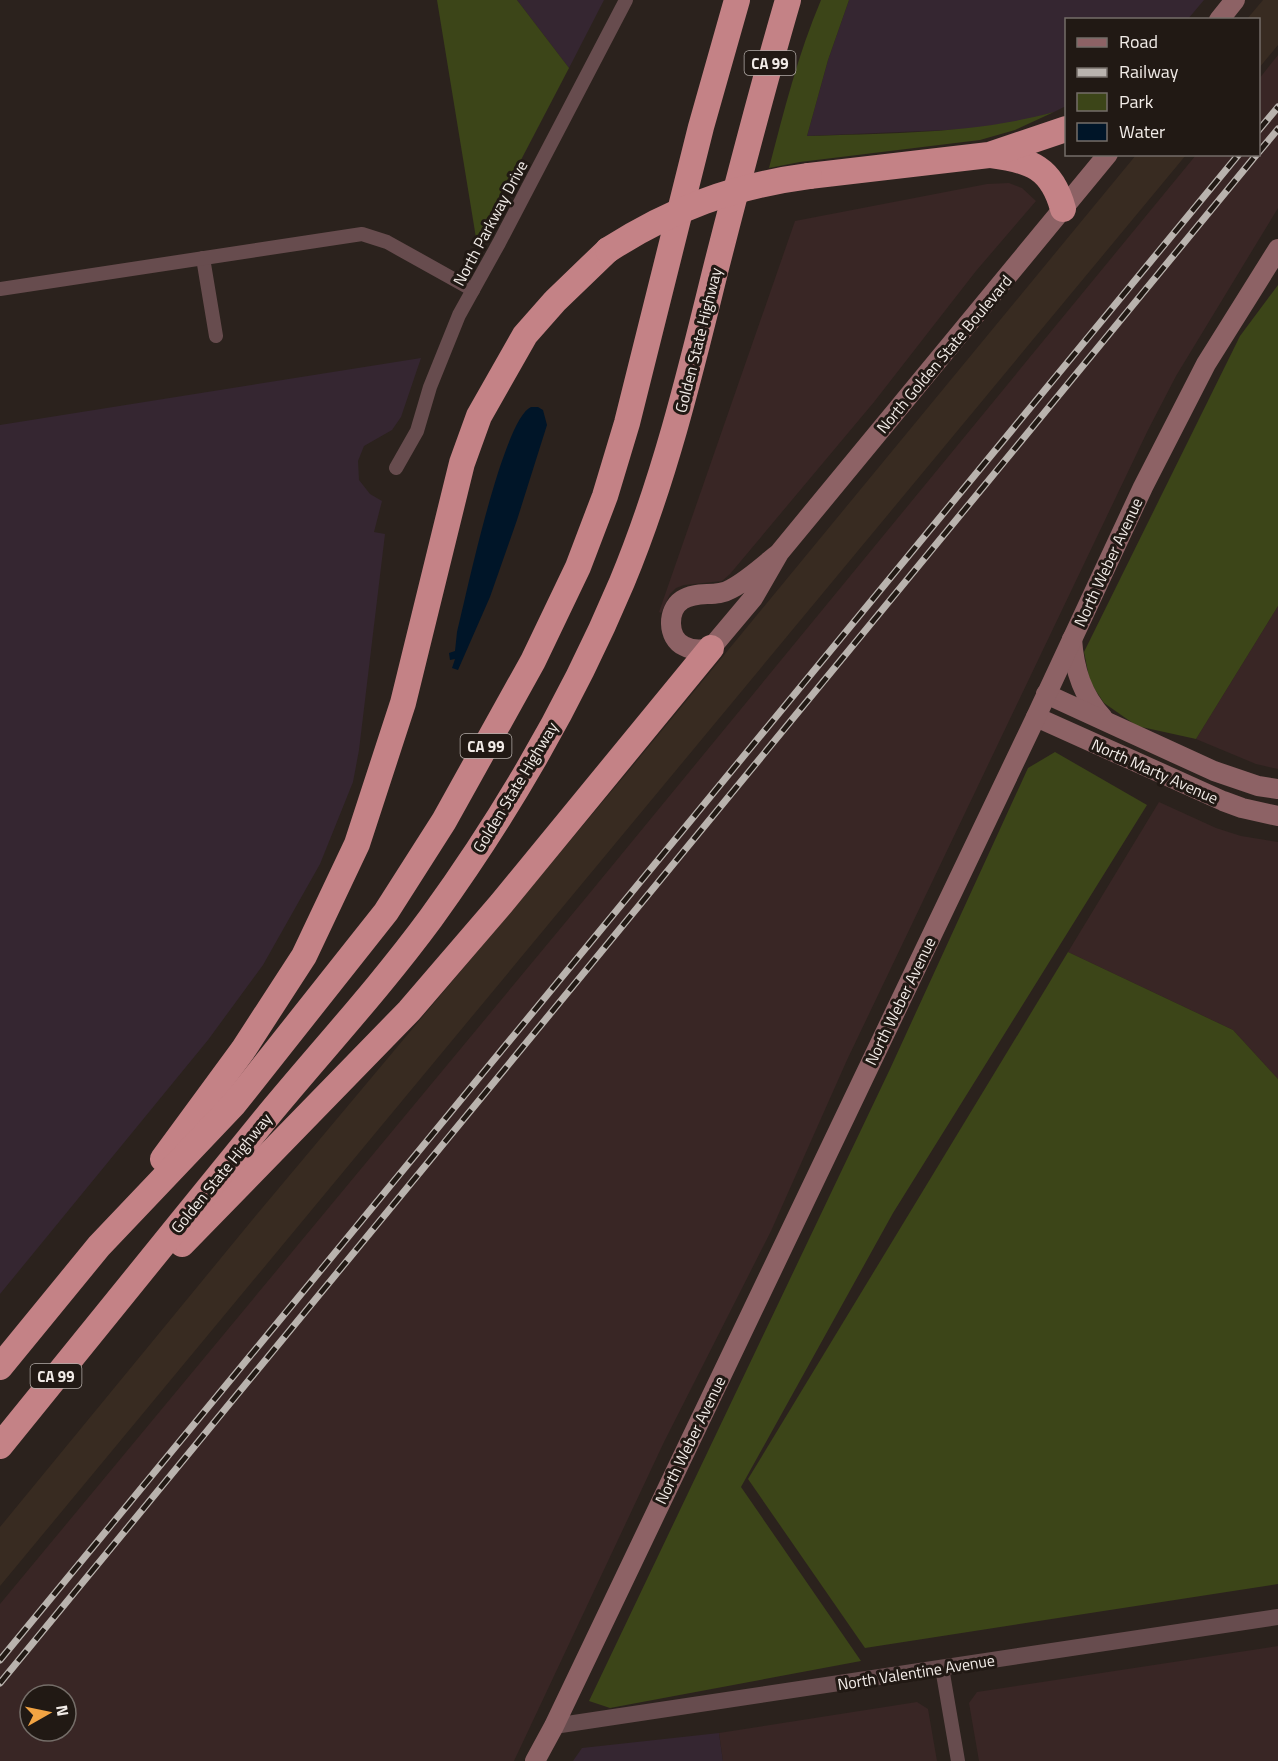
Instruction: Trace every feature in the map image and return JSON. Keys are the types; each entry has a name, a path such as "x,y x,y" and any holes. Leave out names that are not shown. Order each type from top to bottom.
{"highway":[{"name":"Golden State Highway","path":"0,1367 99,1246 234,1104 386,912 444,821 533,661 578,567 624,434 701,128 736,0"},
{"name":"Golden State Highway","path":"0,1446 429,920 485,839 534,760 583,669 622,581 657,489 688,384 752,124 788,0"},
{"path":"99,1246 243,1050 304,956 357,844 403,704 462,463 478,416 525,335 555,301 608,250 655,222 706,199 754,186 809,177 989,155 1065,129"},
{"path":"989,155 1027,162 1042,170 1055,186 1063,209"},
{"path":"112,1306 191,1236 409,1011 501,904 711,648"}],"main road":[{"path":"1220,18 1234,0"},
{"name":"North Golden State Boulevard","path":"779,553 729,591 688,597 677,605 671,617 671,623 677,641 694,650 711,648 753,598 779,553 1106,156"},
{"name":"North Weber Avenue","path":"535,1761 554,1726 1036,717 1143,487 1206,364 1278,249"},
{"path":"1072,637 1074,662 1080,682 1095,709 1109,724"},
{"name":"North Marty Avenue","path":"1046,694 1236,780 1278,789"},
{"name":"North Marty Avenue","path":"1036,717 1223,801 1278,816"}],"street":[{"name":"North Parkway Drive","path":"396,468 417,431 430,387 459,315 626,0"},
{"path":"0,289 362,234 387,242 473,290"},
{"path":"204,258 216,336"},
{"name":"North Valentine Avenue","path":"554,1726 1278,1617"},
{"path":"942,1668 958,1761"}],"shaded area":[{"path":"517,0 604,0 569,68"},
{"path":"849,0 1204,0 1189,18 1065,18 1065,106 1027,120 970,129 807,136 828,60"},
{"path":"1263,0 1278,0 1278,45 1260,67 1260,18 1248,18"},
{"path":"1278,55 1278,208 1176,376 1148,430 847,1060 771,1231 664,1442 514,1761 0,1761 0,1604 584,900 1195,156 1260,156 1260,78"},
{"path":"1135,156 1185,156 0,1586 0,1527 253,1219 626,774"},
{"path":"1009,183 1022,188 1036,201 976,271 874,402 730,574 722,581 676,588 670,594 661,613 659,612 795,221 987,184"},
{"path":"421,358 401,417 392,430 364,446 358,461 359,480 370,494 382,501 374,532 385,534 359,750 353,782 320,864 263,965 208,1040 0,1294 0,425"},
{"path":"1278,606 1278,769 1256,764 1196,739"},
{"path":"1159,802 1216,828 1241,836 1278,842 1278,1079 1233,1030 1068,952"},
{"path":"1278,1646 1278,1761 979,1761 969,1703 977,1692"},
{"path":"917,1702 928,1709 937,1761 723,1761 719,1733"},
{"path":"719,1733 723,1761 573,1761 582,1748"}],"green space":[{"path":"437,0 517,0 569,68 477,244"},
{"path":"821,0 849,0 828,60 807,136 901,133 963,128 993,125 1054,112 1015,130 980,140 800,162 769,168 798,62"},
{"path":"1278,285 1278,606 1196,739 1137,726 1104,703 1090,682 1084,652 1240,336"},
{"path":"1055,752 1147,805 893,1213 741,1487 861,1661 610,1708 589,1701 890,1069 1028,768"},
{"path":"1068,952 1233,1030 1278,1079 1278,1584 865,1648 748,1479"}],"water":[{"path":"531,407 543,410 547,425 490,597 458,670 452,668 455,659 450,660 449,653 455,651 457,632 487,510 509,442 520,419"}],"railway":[{"path":"1260,129 1278,107"},
{"path":"1260,151 1278,129"},
{"path":"0,1660 1237,156"},
{"path":"0,1683 1255,156"}]}
